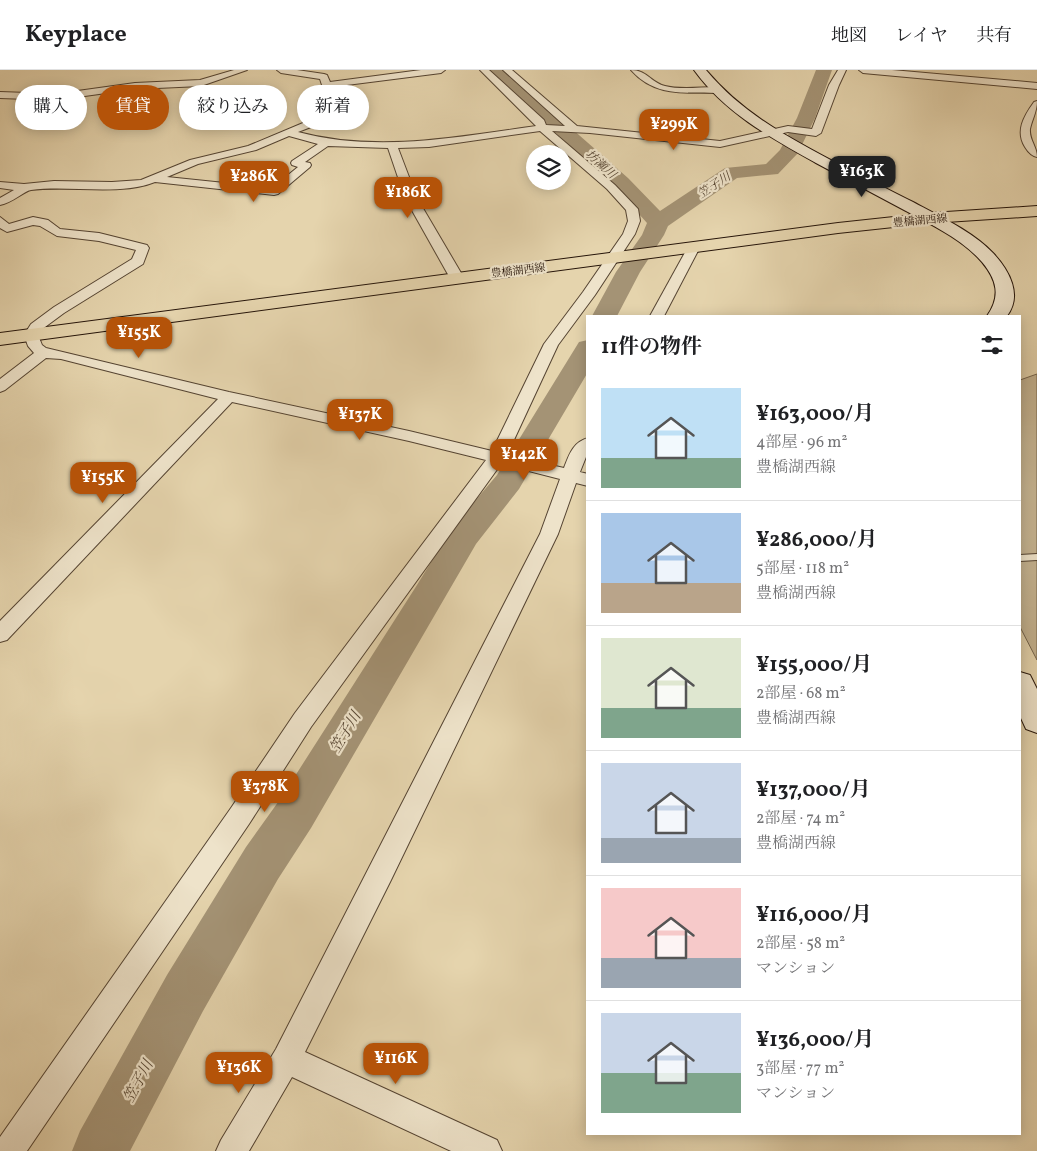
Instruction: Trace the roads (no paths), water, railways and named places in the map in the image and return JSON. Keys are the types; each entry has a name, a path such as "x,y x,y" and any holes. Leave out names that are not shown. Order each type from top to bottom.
{"main road":[{"name":"豊橋湖西線","path":"0,339 686,248 931,218 1037,211"}],"street":[{"path":"0,94 56,96 169,81 201,83 243,70"},
{"path":"281,70 327,77 441,70"},
{"path":"9,1151 240,816 302,720 497,458 551,344 588,294 618,258 629,234 634,221 632,210 611,187 484,70"},
{"path":"507,70 571,128"},
{"path":"636,70 655,85 665,89 716,90"},
{"path":"700,70 716,90 742,114 772,134 931,218 981,251 999,274 1008,295 1002,312 998,315"},
{"path":"288,133 326,142 392,145 429,144 546,128 571,128 720,144 788,129 816,133 834,85 842,70"},
{"path":"863,70 1037,86"},
{"path":"0,185 24,187 54,184 133,184 154,179 194,162 252,148 307,125 327,77"},
{"path":"1037,104 1024,128 1026,139 1037,154"},
{"path":"154,179 274,192 306,165 296,163 326,142"},
{"path":"392,145 411,198 457,278"},
{"path":"0,202 12,198 24,187"},
{"path":"0,221 7,228 33,222 44,223 57,232 99,237 143,248 138,260 59,310 36,327 31,335 34,346 42,353 61,355 230,397 409,436 572,476"},
{"path":"657,315 686,248"},
{"path":"0,386 42,353"},
{"path":"0,634 230,397"},
{"path":"232,1151 286,1059 382,871 549,534 572,476 579,451 586,446"},
{"path":"1021,686 1037,720"},
{"path":"286,1059 486,1151"}],"lane":[{"path":"1021,558 1037,557"}],"waterway":[{"name":"坊瀬川","path":"495,70 621,182 647,208 658,223"},
{"name":"笠子川","path":"658,223 732,172 771,170 788,153 806,118 824,70"},
{"name":"笠子川","path":"606,315 628,272 653,235 658,223"},
{"name":"笠子川","path":"100,1151 185,993 262,863 296,813 430,595 464,536 508,482 586,351"}]}
